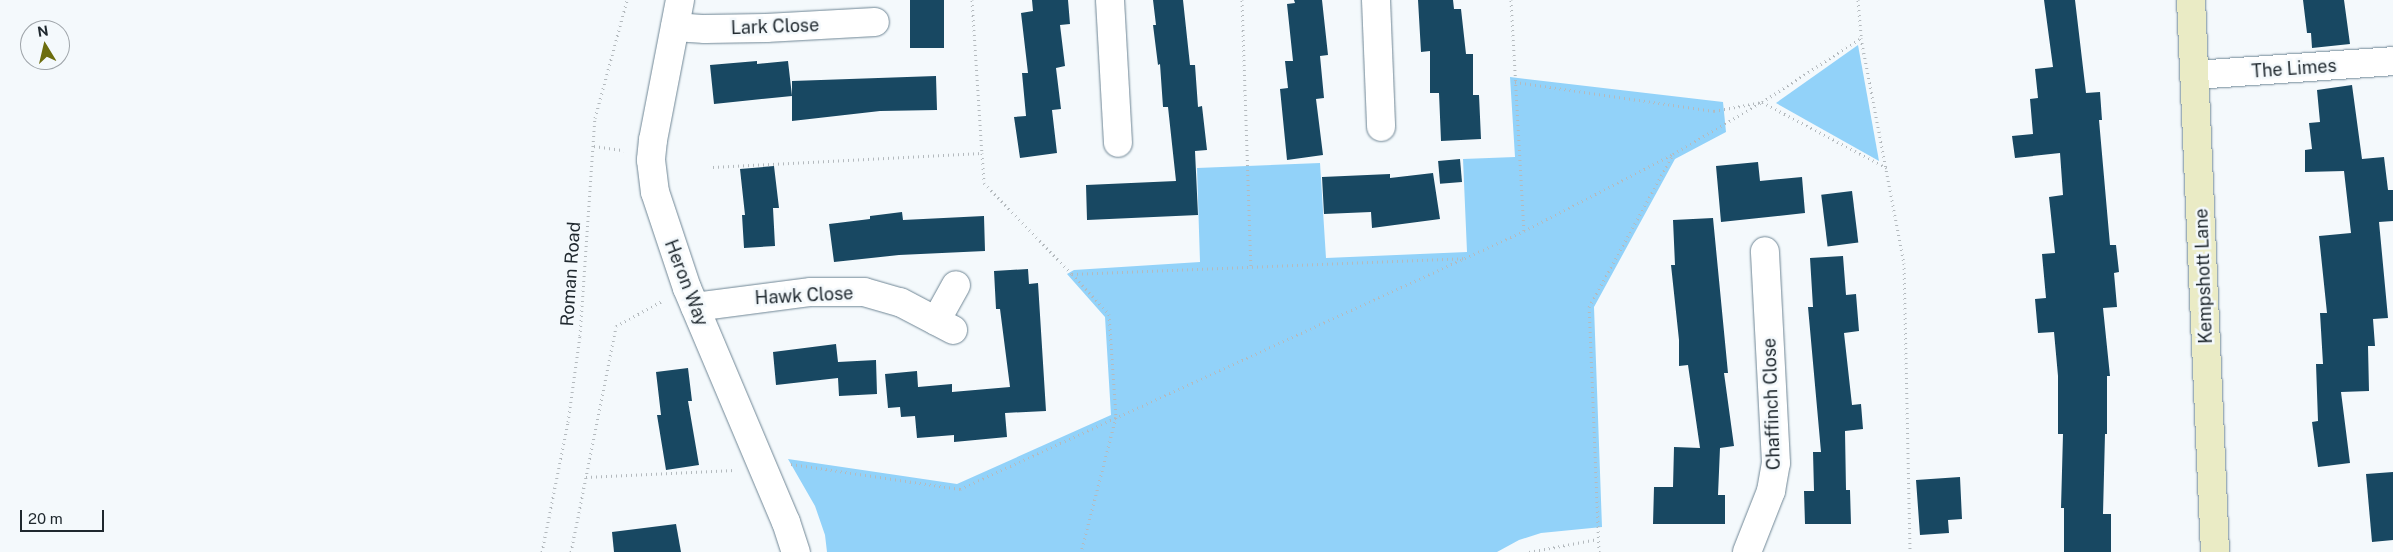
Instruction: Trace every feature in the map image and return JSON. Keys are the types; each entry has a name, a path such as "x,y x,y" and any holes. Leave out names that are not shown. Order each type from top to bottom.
{"street":[{"name":"Heron Way","path":"680,0 651,160 659,208 691,298 786,522 796,552"},
{"path":"1110,0 1118,144"},
{"path":"1376,0 1381,128"},
{"name":"Kempshott Lane","path":"2191,0 2216,552"},
{"name":"Lark Close","path":"675,27 705,29 766,28 875,22"},
{"name":"The Limes","path":"2195,76 2393,61"},
{"name":"Chaffinch Close","path":"1747,552 1771,491 1776,463 1765,251"},
{"name":"Hawk Close","path":"691,298 811,292 864,292 900,302 944,326 956,284"}],"path":[{"name":"Roman Road","path":"542,552 568,422 580,336 595,118 627,0"},
{"path":"972,0 984,183 1109,314 1116,417 1081,552"},
{"path":"1242,0 1251,266"},
{"path":"1511,0 1524,232"},
{"path":"1858,0 1861,38 1904,262 1910,552"},
{"path":"586,477 763,469 795,463 960,489 1524,232 1673,154 1762,102 1861,38"},
{"path":"1515,82 1714,111 1762,102 1887,168"},
{"path":"594,146 630,150"},
{"path":"713,167 982,153"},
{"path":"1599,552 1589,307 1673,154"},
{"path":"1072,274 1468,258"},
{"path":"571,552 616,326 691,298"},
{"path":"1529,552 1598,539"}],"shaded area":[{"path":"1858,45 1879,161 1776,103"},
{"path":"1510,77 1723,102 1726,132 1675,159 1594,307 1602,527 1541,533 1519,540 1497,552 827,552 825,535 815,506 788,459 957,484 1111,415 1105,317 1067,274 1074,270 1200,262 1197,168 1320,163 1326,258 1467,252 1463,159 1515,157"}],"building":[{"path":"910,0 944,0 944,48 910,48"},
{"path":"1032,0 1068,0 1070,24 1060,25 1065,66 1056,68 1061,109 1052,110 1057,153 1020,158 1014,117 1026,116 1022,73 1028,73 1021,13 1033,11"},
{"path":"1153,0 1183,0 1190,65 1195,65 1198,107 1202,106 1207,150 1195,151 1198,215 1087,220 1086,185 1176,181 1168,107 1163,107 1160,64 1158,65 1153,25 1156,25"},
{"path":"1294,0 1322,0 1328,55 1320,56 1324,98 1316,99 1323,155 1287,160 1280,89 1288,88 1285,61 1293,61 1287,4 1295,3"},
{"path":"1418,0 1453,0 1454,9 1461,9 1466,54 1473,54 1473,95 1479,95 1481,139 1441,141 1439,93 1430,93 1430,51 1421,52"},
{"path":"2044,0 2075,0 2086,93 2100,92 2102,120 2099,120 2110,245 2116,245 2119,272 2114,273 2117,307 2103,308 2110,376 2107,376 2107,434 2105,434 2103,514 2111,514 2111,552 2064,552 2064,508 2061,508 2063,434 2058,434 2058,376 2054,332 2038,333 2035,299 2046,298 2042,254 2055,253 2049,197 2063,195 2060,153 2015,158 2012,136 2033,134 2030,99 2038,98 2035,69 2053,67"},
{"path":"2303,0 2344,0 2350,44 2312,48 2311,33 2307,33"},
{"path":"757,61 757,64 788,61 792,96 714,104 710,65"},
{"path":"936,76 937,110 880,111 792,121 792,81"},
{"path":"2352,85 2362,159 2384,157 2388,190 2393,190 2393,221 2379,222 2388,318 2373,319 2375,346 2368,346 2369,391 2341,392 2350,463 2318,467 2312,422 2318,421 2316,364 2323,364 2320,313 2327,313 2319,236 2351,233 2344,171 2305,172 2305,150 2312,149 2309,123 2320,122 2317,90"},
{"path":"1460,159 1462,182 1440,184 1438,161"},
{"path":"1758,162 1760,181 1802,177 1805,213 1721,222 1716,166"},
{"path":"774,166 779,208 773,208 775,246 744,248 742,215 745,215 740,169"},
{"path":"1433,173 1440,219 1372,228 1371,212 1324,214 1322,177 1390,174 1390,178"},
{"path":"1852,191 1858,243 1828,246 1821,195"},
{"path":"902,212 903,220 984,216 985,251 899,255 834,262 829,224 870,219 870,216"},
{"path":"1713,218 1728,373 1724,373 1734,446 1720,448 1718,495 1725,495 1725,524 1653,524 1654,487 1673,487 1674,447 1700,448 1688,365 1679,366 1679,340 1671,265 1675,265 1673,220"},
{"path":"1843,256 1846,295 1856,294 1859,331 1844,333 1852,405 1861,404 1863,429 1845,431 1846,490 1850,490 1851,524 1805,524 1804,491 1814,491 1813,452 1821,452 1808,307 1813,307 1810,258"},
{"path":"1028,269 1029,284 1038,283 1046,411 1005,413 1007,437 954,442 954,435 917,438 915,416 901,417 900,407 888,408 885,374 917,371 918,387 952,384 952,392 1010,387 1000,309 996,309 994,271"},
{"path":"836,344 838,362 876,360 877,394 839,396 838,378 776,385 773,352"},
{"path":"688,368 692,401 688,401 699,465 666,470 657,415 661,415 656,372"},
{"path":"2393,472 2393,540 2372,542 2366,474"},
{"path":"1960,477 1962,519 1948,520 1949,533 1920,535 1916,480"},
{"path":"676,524 681,552 614,552 612,532"}]}
